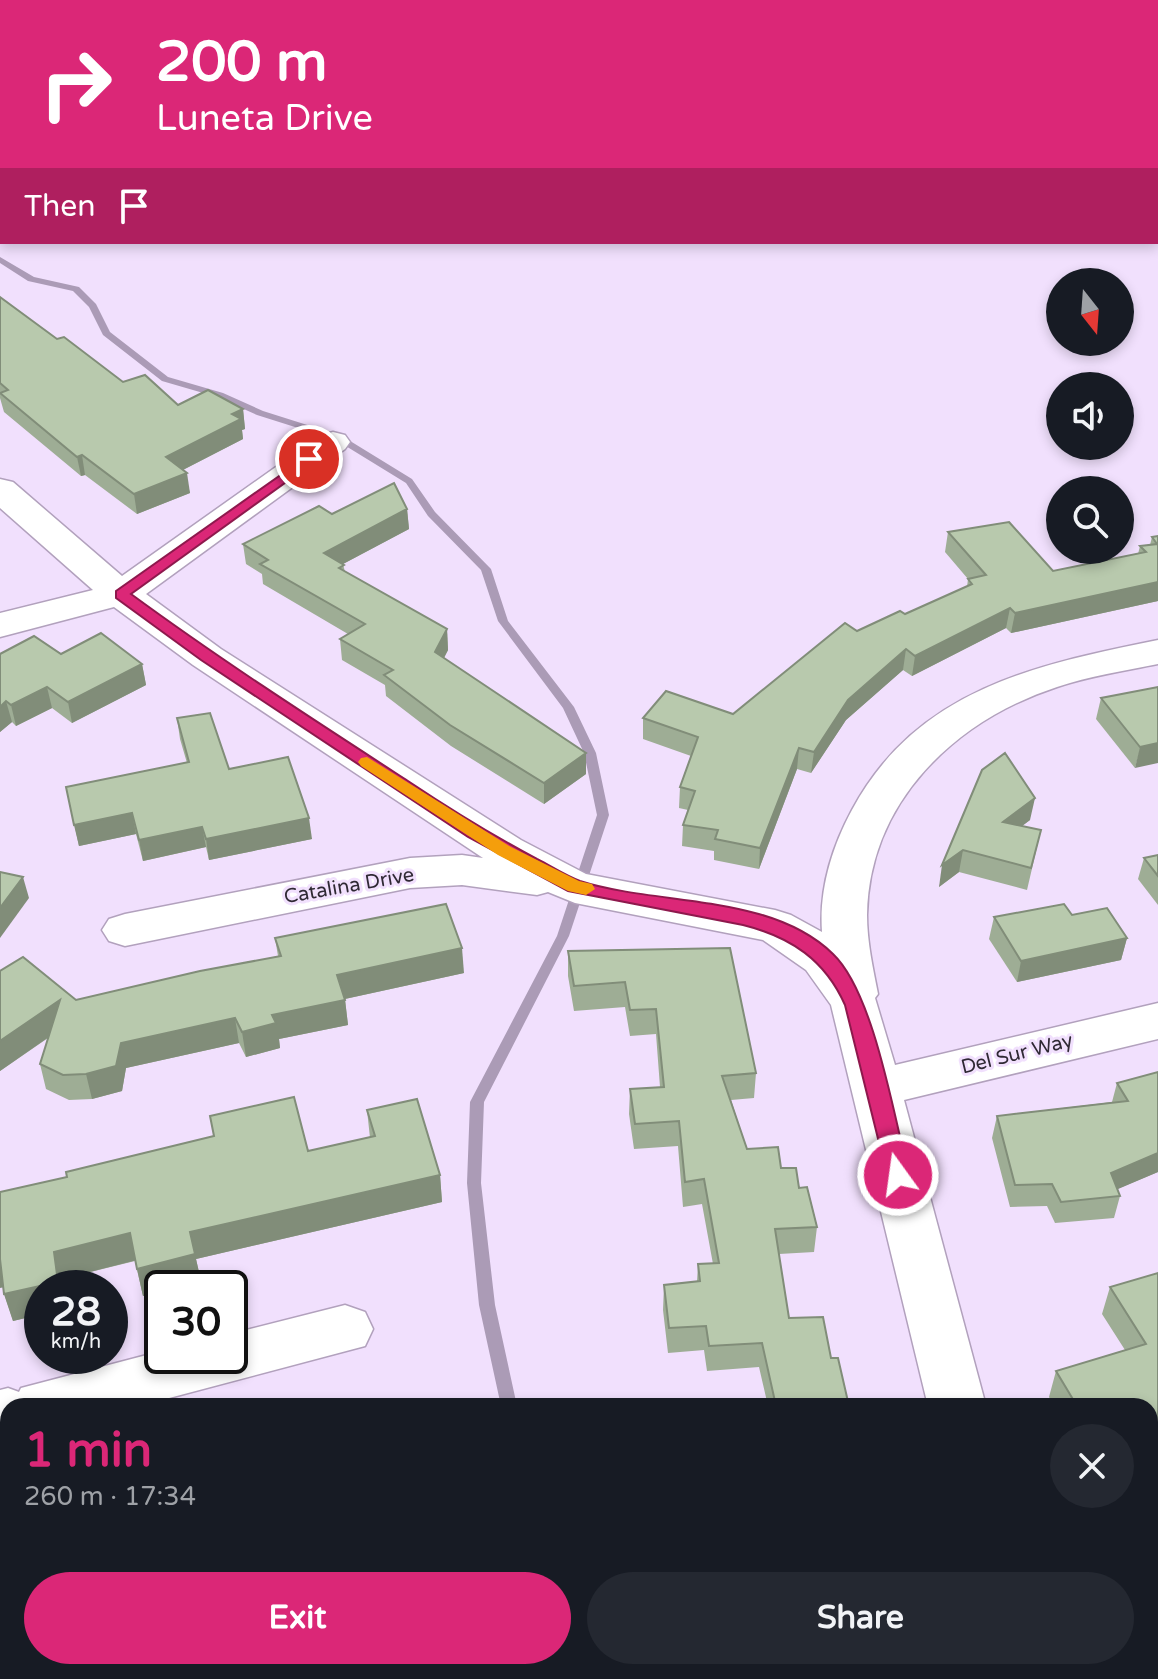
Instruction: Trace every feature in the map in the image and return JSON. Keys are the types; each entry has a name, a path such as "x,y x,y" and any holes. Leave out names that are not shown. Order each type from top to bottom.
{"street":[{"path":"0,625 121,594 333,442"},
{"path":"0,490 121,594 207,657 474,833 575,887"},
{"path":"955,1398 855,1005 846,947 844,905 853,858 866,818 887,783 915,751 948,724 987,701 1029,682 1076,668 1158,652"},
{"name":"Catalina Drive","path":"125,930 410,873 488,872 775,926 803,940 827,959 844,981 855,1005"},
{"name":"Del Sur Way","path":"876,1088 1158,1021"},
{"path":"73,1398 345,1329"}],"building":[{"path":"0,297 57,339 64,337 123,382 145,375 178,405 208,390 243,409 232,414 241,419 166,457 187,473 134,494 82,455 77,457 0,393 8,390 0,383"},
{"path":"394,483 407,509 324,553 344,565 339,568 447,629 435,652 586,753 544,783 450,725 384,675 393,670 340,639 365,624 260,564 268,560 243,544 319,506 332,514"},
{"path":"1009,522 1053,571 1087,564 1134,564 1134,554 1146,552 1140,546 1157,544 1152,537 1158,536 1158,582 1015,613 1010,608 915,656 906,649 848,700 814,752 799,748 760,848 715,839 718,830 683,825 695,791 680,787 698,737 643,718 666,691 733,714 845,623 857,631 900,611 905,614 972,584 968,579 986,575 948,532"},
{"path":"101,633 142,664 68,702 47,687 11,705 6,701 0,707 0,654 34,636 61,654"},
{"path":"1158,687 1158,743 1140,747 1101,698"},
{"path":"210,713 229,769 288,757 309,818 206,839 202,827 139,840 132,813 74,825 66,787 189,762 177,718"},
{"path":"1005,753 1035,798 1003,822 1041,830 1031,868 963,850 942,865 982,770"},
{"path":"1158,855 1158,876 1144,858"},
{"path":"0,872 23,877 0,908"},
{"path":"446,904 462,948 337,975 345,1000 272,1015 276,1023 242,1032 235,1018 121,1043 116,1066 86,1074 63,1075 40,1064 60,1000 0,1041 0,971 23,957 76,1000 281,956 275,938"},
{"path":"1064,904 1072,915 1107,908 1127,938 1021,961 994,917"},
{"path":"730,948 756,1073 722,1076 747,1149 778,1147 781,1168 796,1168 799,1188 807,1187 817,1227 775,1229 789,1318 823,1317 831,1358 838,1358 847,1398 774,1398 762,1343 709,1346 706,1326 669,1328 664,1285 700,1281 698,1264 719,1263 704,1179 685,1182 679,1121 635,1124 630,1089 664,1087 656,1009 630,1010 625,982 574,986 568,951"},
{"path":"1158,1072 1158,1153 1111,1173 1120,1196 1061,1202 1052,1184 1015,1185 997,1116 1128,1101 1117,1083"},
{"path":"294,1097 308,1151 375,1136 367,1110 417,1099 440,1175 190,1232 195,1254 137,1269 130,1233 54,1252 56,1270 24,1270 24,1290 4,1294 0,1259 0,1192 67,1177 66,1172 214,1136 210,1116"},
{"path":"1158,1273 1158,1398 1072,1398 1056,1371 1146,1344 1110,1287"}],"waterway":[{"path":"0,259 31,279 76,289 93,306 106,333 165,379 220,395 260,413 339,438 409,481 431,514 486,569 503,621 568,707 590,753 603,815 563,936 477,1102 474,1183 487,1305 507,1398"}],"slow traffic":[{"path":"367,762 505,851 575,887 586,889"}],"route":[{"path":"309,459 121,594 207,657 474,833 575,887 743,918 775,926 803,940 827,959 844,981 855,1005 898,1175"}]}
